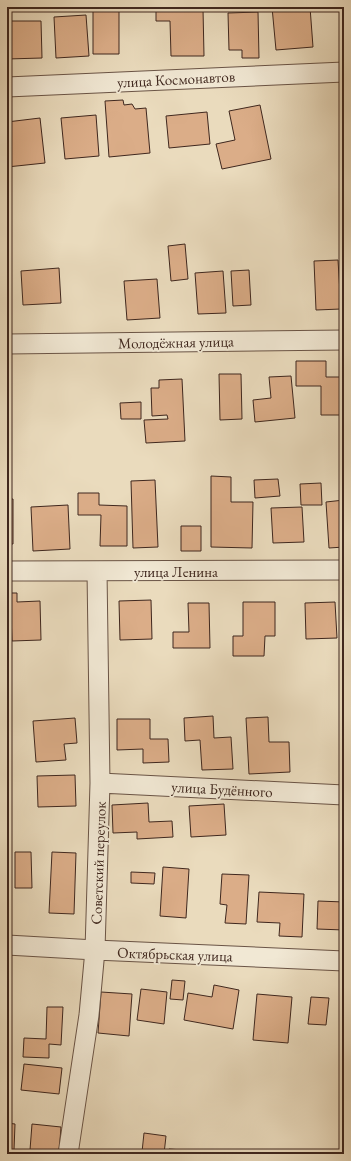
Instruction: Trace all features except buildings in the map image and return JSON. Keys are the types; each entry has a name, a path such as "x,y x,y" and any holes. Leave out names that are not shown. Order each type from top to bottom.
{"street":[{"name":"улица Космонавтов","path":"7,87 344,72"},
{"name":"Молодёжная улица","path":"7,344 344,340"},
{"name":"улица Ленина","path":"7,571 344,570"},
{"name":"Советский переулок","path":"68,1154 89,1015 95,950 100,783 97,571"},
{"name":"улица Будённого","path":"100,783 344,795"},
{"name":"Октябрьская улица","path":"7,945 344,961"}]}
